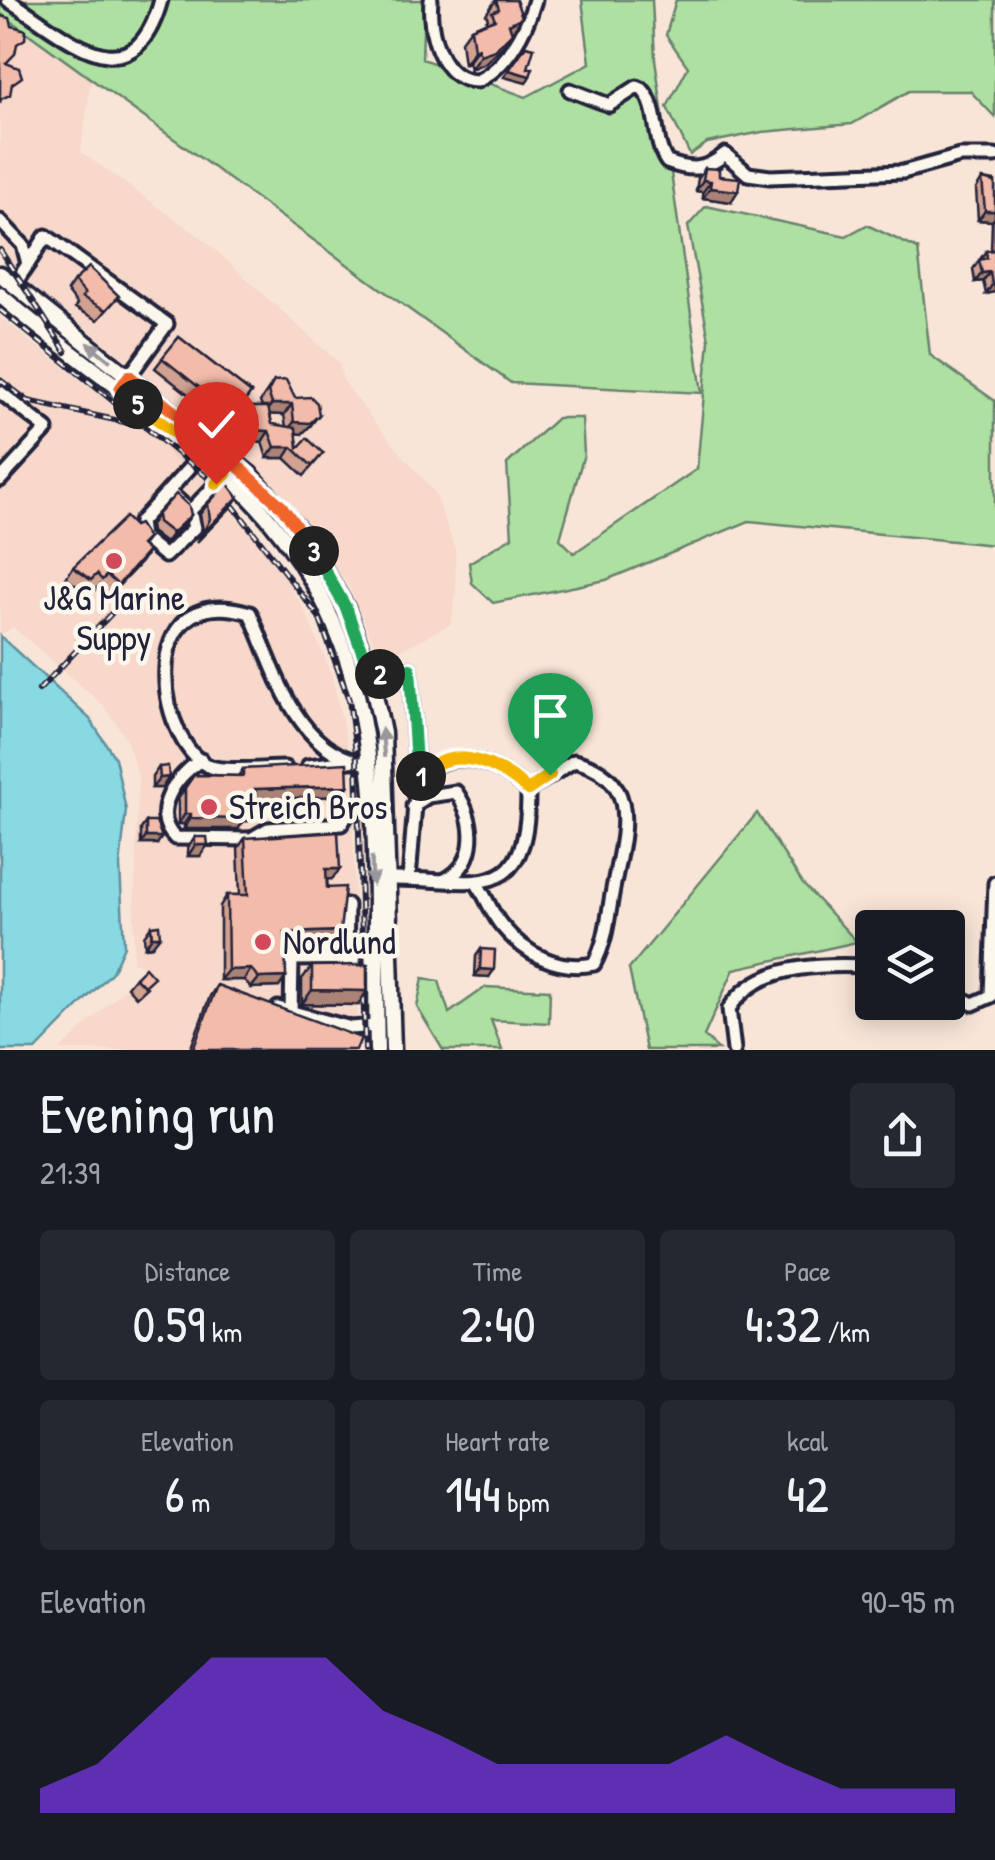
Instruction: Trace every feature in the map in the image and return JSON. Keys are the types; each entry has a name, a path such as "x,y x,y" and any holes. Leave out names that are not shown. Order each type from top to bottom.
{"main road":[{"path":"0,274 226,474 287,540 333,616 352,666 370,764 377,1050"},
{"path":"0,296 226,452 282,507 335,587 371,676 383,733 393,1050"}],"lane":[{"path":"8,0 67,40 112,58 128,54 144,36 160,0"},
{"path":"431,0 435,40 444,61 458,77 477,81 500,66 527,28 535,0"},
{"path":"570,90 609,105 637,88 642,89 666,162 693,169 708,168 725,154 748,174 770,177 903,172 960,156 995,156"},
{"path":"0,221 22,245 28,264"},
{"path":"14,284 46,236 168,324 124,383"},
{"path":"0,392 48,429 0,480"},
{"path":"168,491 190,510 193,530 172,554 162,554 142,536 138,526 168,491 202,454"},
{"path":"190,510 226,474"},
{"path":"350,761 303,729 250,614 206,608 179,625 162,672 175,722 201,760 213,768 300,768 350,761 370,764"},
{"path":"371,676 410,669 417,780 409,879"},
{"path":"417,780 426,770 452,760 480,758 528,790"},
{"path":"201,760 182,772 168,795 166,819 175,838 251,839 268,829 341,824 352,807 371,806"},
{"path":"477,884 501,926 552,965 567,969 594,964 604,946 626,838 624,812 612,782 596,766 574,761 528,790"},
{"path":"388,879 477,884 499,877 514,863 528,823 528,790"},
{"path":"412,806 428,796 456,792 468,808 473,835 467,855 459,873 442,882"},
{"path":"965,1000 973,1004 992,996 995,883"},
{"path":"346,959 347,905"},
{"path":"291,1012 292,959 375,958"},
{"path":"734,1050 729,1009 751,983 797,970 855,967"},
{"path":"262,1003 350,1028 376,1026"}],"shaded area":[{"path":"0,0 94,60 81,152 202,238 339,363 343,380 435,493 455,549 456,594 451,624 381,660 348,585 275,488 233,446 0,259"},
{"path":"0,317 176,455 235,510 266,548 304,609 332,675 352,768 358,1050 60,1050 147,967 133,962 138,776 126,738 103,705 13,627 0,636"}],"green space":[{"path":"0,0 424,0 422,59 526,97 590,63 582,0 652,0 655,59 702,393 511,383 0,13"},
{"path":"676,0 995,0 995,117 970,91 909,91 852,124 762,132 707,143 690,155 667,107 688,67 666,35"},
{"path":"706,206 846,236 867,225 918,249 930,355 995,401 995,545 749,521 606,580 493,603 472,583 469,563 512,537 507,464 557,418 582,418 584,454 560,539 574,553 697,469 709,340 688,226"},
{"path":"757,813 803,884 855,940 734,969 704,1036 719,1050 646,1050 629,969"},
{"path":"423,978 439,981 449,1013 486,987 550,990 549,1023 491,1020 502,1050 443,1050 417,1007"}],"water":[{"path":"0,636 90,719 115,758 126,810 120,866 124,946 112,972 36,1050 0,1050"}],"building":[{"path":"496,0 516,0 522,17 509,24 512,33 495,50 480,55 478,48 474,50 471,28 495,19 492,12 499,9"},
{"path":"0,16 10,18 12,26 26,30 25,39 17,44 15,54 6,63 19,68 22,77 12,84 10,95 0,103"},
{"path":"526,46 534,48 528,68 533,68 530,76 509,70"},
{"path":"705,168 719,169 719,176 740,178 738,191 710,188 711,181 703,180"},
{"path":"982,179 995,182 995,211 985,211"},
{"path":"995,250 992,285 990,272 982,273 979,260 987,258 986,251"},
{"path":"89,267 119,296 106,310 82,297 85,294 74,281"},
{"path":"179,337 251,393 234,415 162,358"},
{"path":"286,380 295,398 311,397 317,403 319,415 310,423 294,422 292,404 272,404 268,392 274,381"},
{"path":"243,407 268,407 272,424 296,428 298,448 307,438 323,453 312,466 292,447 275,447 269,431 250,430"},
{"path":"227,483 238,497 203,533 210,519 208,504"},
{"path":"176,494 189,506 191,515 172,533 158,522 157,515"},
{"name":"J&G Marine Suppy","path":"125,517 134,526 139,524 148,538 141,545 148,551 118,585 107,575 102,580 97,574 91,580 73,567"},
{"name":"Streich Bros","path":"347,763 348,786 255,789 256,811 245,811 245,819 191,818 191,814 185,814 185,788 194,775 243,776 243,769"},
{"path":"168,766 169,777 160,778 159,767"},
{"path":"146,822 156,822 162,837 146,837"},
{"path":"338,832 340,869 326,869 327,888 345,887 340,931 285,933 286,977 259,978 251,969 228,970 227,895 248,895 245,838"},
{"path":"195,837 207,837 208,845 195,845"},
{"path":"159,925 160,936 152,936 151,926"},
{"path":"481,949 495,950 494,970 480,969"},
{"path":"367,965 367,991 312,990 312,966"},
{"path":"145,967 154,977 144,986 135,977"},
{"path":"217,985 361,1038 356,1050 193,1050"}],"railway":[{"path":"0,250 66,352"},
{"path":"0,310 217,485 319,617 349,700 357,760 365,1050"},
{"path":"0,380 28,401 138,425"},
{"path":"39,690 126,598"}],"place":[{"name":"J&G Marine Suppy","path":"114,561"},
{"name":"Streich Bros","path":"209,807"},
{"name":"Nordlund","path":"263,942"}],"route":[{"path":"216,484 226,474 120,389 129,376 226,452 282,507 322,562 354,626 371,676 410,669 417,780 426,770 452,760 480,758 528,790 550,775"}]}
